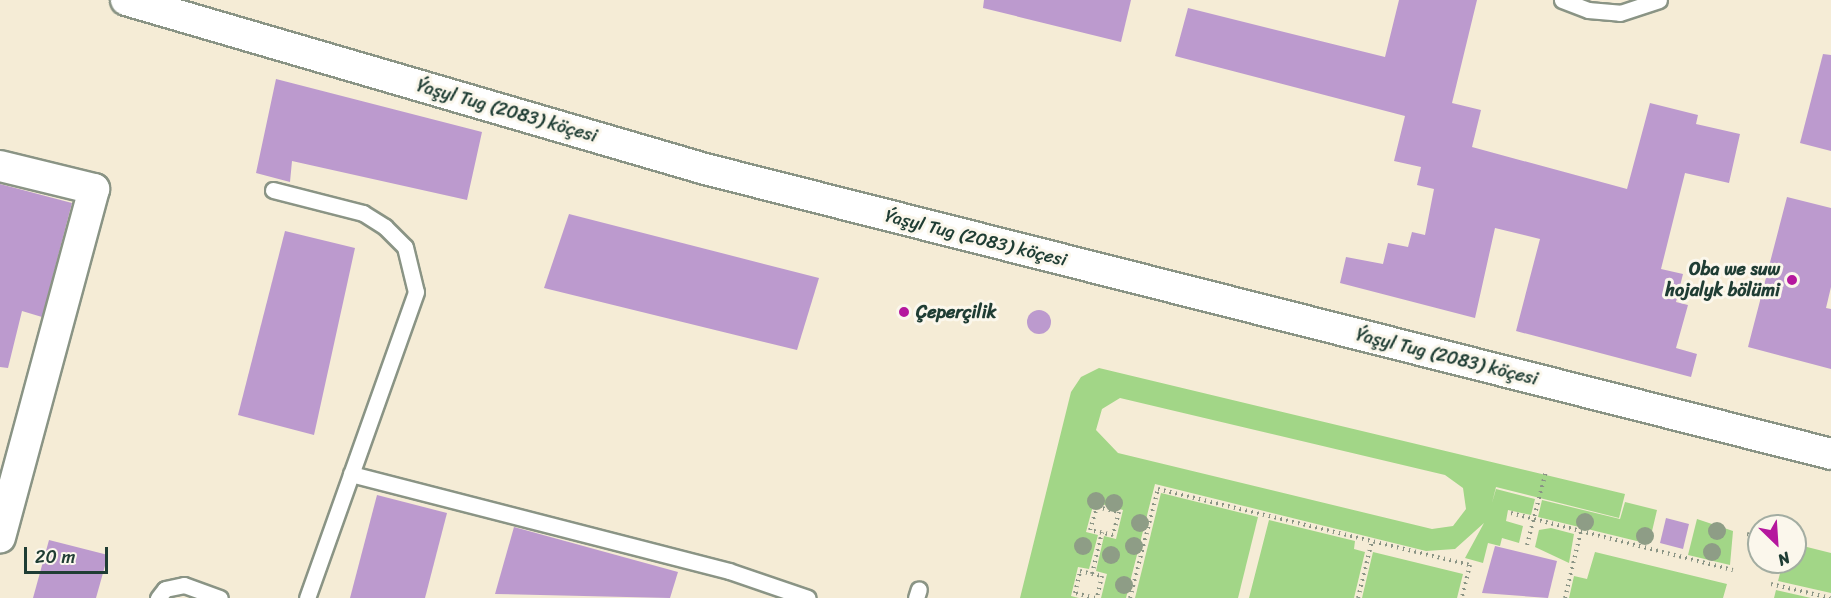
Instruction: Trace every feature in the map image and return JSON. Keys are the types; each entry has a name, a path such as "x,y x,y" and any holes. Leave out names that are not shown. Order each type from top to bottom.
{"street":[{"name":"Ýaşyl Tug (2083) köçesi","path":"126,0 705,169 1831,454"},
{"path":"0,166 94,189 0,538"}],"lane":[{"path":"1562,0 1588,10 1620,13 1659,0"},
{"path":"273,190 363,213 405,248 413,268 416,292 405,331 307,598"},
{"path":"351,474 729,571 808,598"},
{"path":"158,598 165,589 184,585 220,598"}],"path":[{"path":"1527,544 1546,471"},
{"path":"1130,598 1158,489 1470,565 1462,597 1470,598"},
{"path":"1096,507 1119,512 1113,535 1102,532 1090,530 1096,507"},
{"path":"1511,513 1733,570"},
{"path":"1565,598 1581,531"},
{"path":"1092,574 1102,532"},
{"path":"1358,598 1372,541"},
{"path":"1080,571 1102,576 1096,598 1086,597 1075,593 1080,571"},
{"path":"1771,584 1830,598"}],"green space":[{"path":"1099,368 1625,494 1619,518 1496,487 1492,503 1496,489 1535,499 1531,515 1508,510 1506,521 1523,526 1519,543 1502,538 1500,546 1488,543 1483,563 1465,558 1484,523 1455,549 1426,551 1155,484 1126,598 1101,598 1107,574 1096,571 1104,536 1116,539 1123,510 1094,502 1086,532 1098,535 1089,569 1078,567 1071,596 1079,598 1020,598 1071,392 1081,377","holes":["1120,398 1445,475 1463,488 1466,509 1453,526 1432,529 1118,453 1096,430 1102,409"]},
{"path":"1161,493 1258,517 1238,598 1135,598"},
{"path":"1542,500 1620,519 1625,502 1657,510 1649,544 1538,517"},
{"path":"1697,519 1733,531 1730,565 1688,555"},
{"path":"1269,520 1355,541 1354,549 1365,552 1354,598 1249,598"},
{"path":"1551,528 1574,534 1569,563 1535,547 1539,530"},
{"path":"1807,547 1831,553 1831,593 1778,581 1780,574 1807,574"},
{"path":"1373,552 1463,574 1457,598 1362,598"},
{"path":"1595,552 1727,584 1723,598 1569,598 1574,576 1587,579"},
{"path":"1776,590 1811,598 1774,598"}],"building":[{"path":"984,0 1131,0 1121,42 983,8"},
{"path":"1399,0 1477,0 1452,103 1481,110 1472,147 1627,189 1650,103 1698,115 1696,124 1740,134 1729,183 1685,173 1661,269 1683,274 1676,302 1688,305 1676,348 1697,354 1691,377 1516,331 1540,239 1495,228 1475,318 1340,283 1346,257 1383,264 1388,243 1408,247 1412,232 1425,235 1434,189 1417,185 1421,167 1394,161 1405,116 1175,56 1188,8 1385,57"},
{"path":"1823,54 1831,55 1831,151 1800,143"},
{"path":"276,79 482,132 467,200 292,161 290,182 256,173"},
{"path":"0,184 72,203 42,317 22,311 8,368 0,367"},
{"path":"1787,197 1831,208 1831,287 1826,308 1831,309 1831,369 1748,347"},
{"path":"569,214 819,278 797,350 544,288"},
{"path":"285,231 355,248 314,435 238,415"},
{"path":"1039,310 1048,313 1051,322 1048,331 1039,334 1030,331 1027,322 1030,313"},
{"path":"377,495 447,513 425,598 350,598"},
{"path":"1666,518 1689,524 1683,549 1660,543"},
{"path":"514,527 678,572 670,598 495,594"},
{"path":"49,540 108,555 96,598 33,598"},
{"path":"1495,546 1557,561 1548,598 1482,593"}],"place":[{"name":"Oba we suw hojalyk bölümi","path":"1792,280"},
{"name":"Çeperçilik","path":"904,312"}]}
